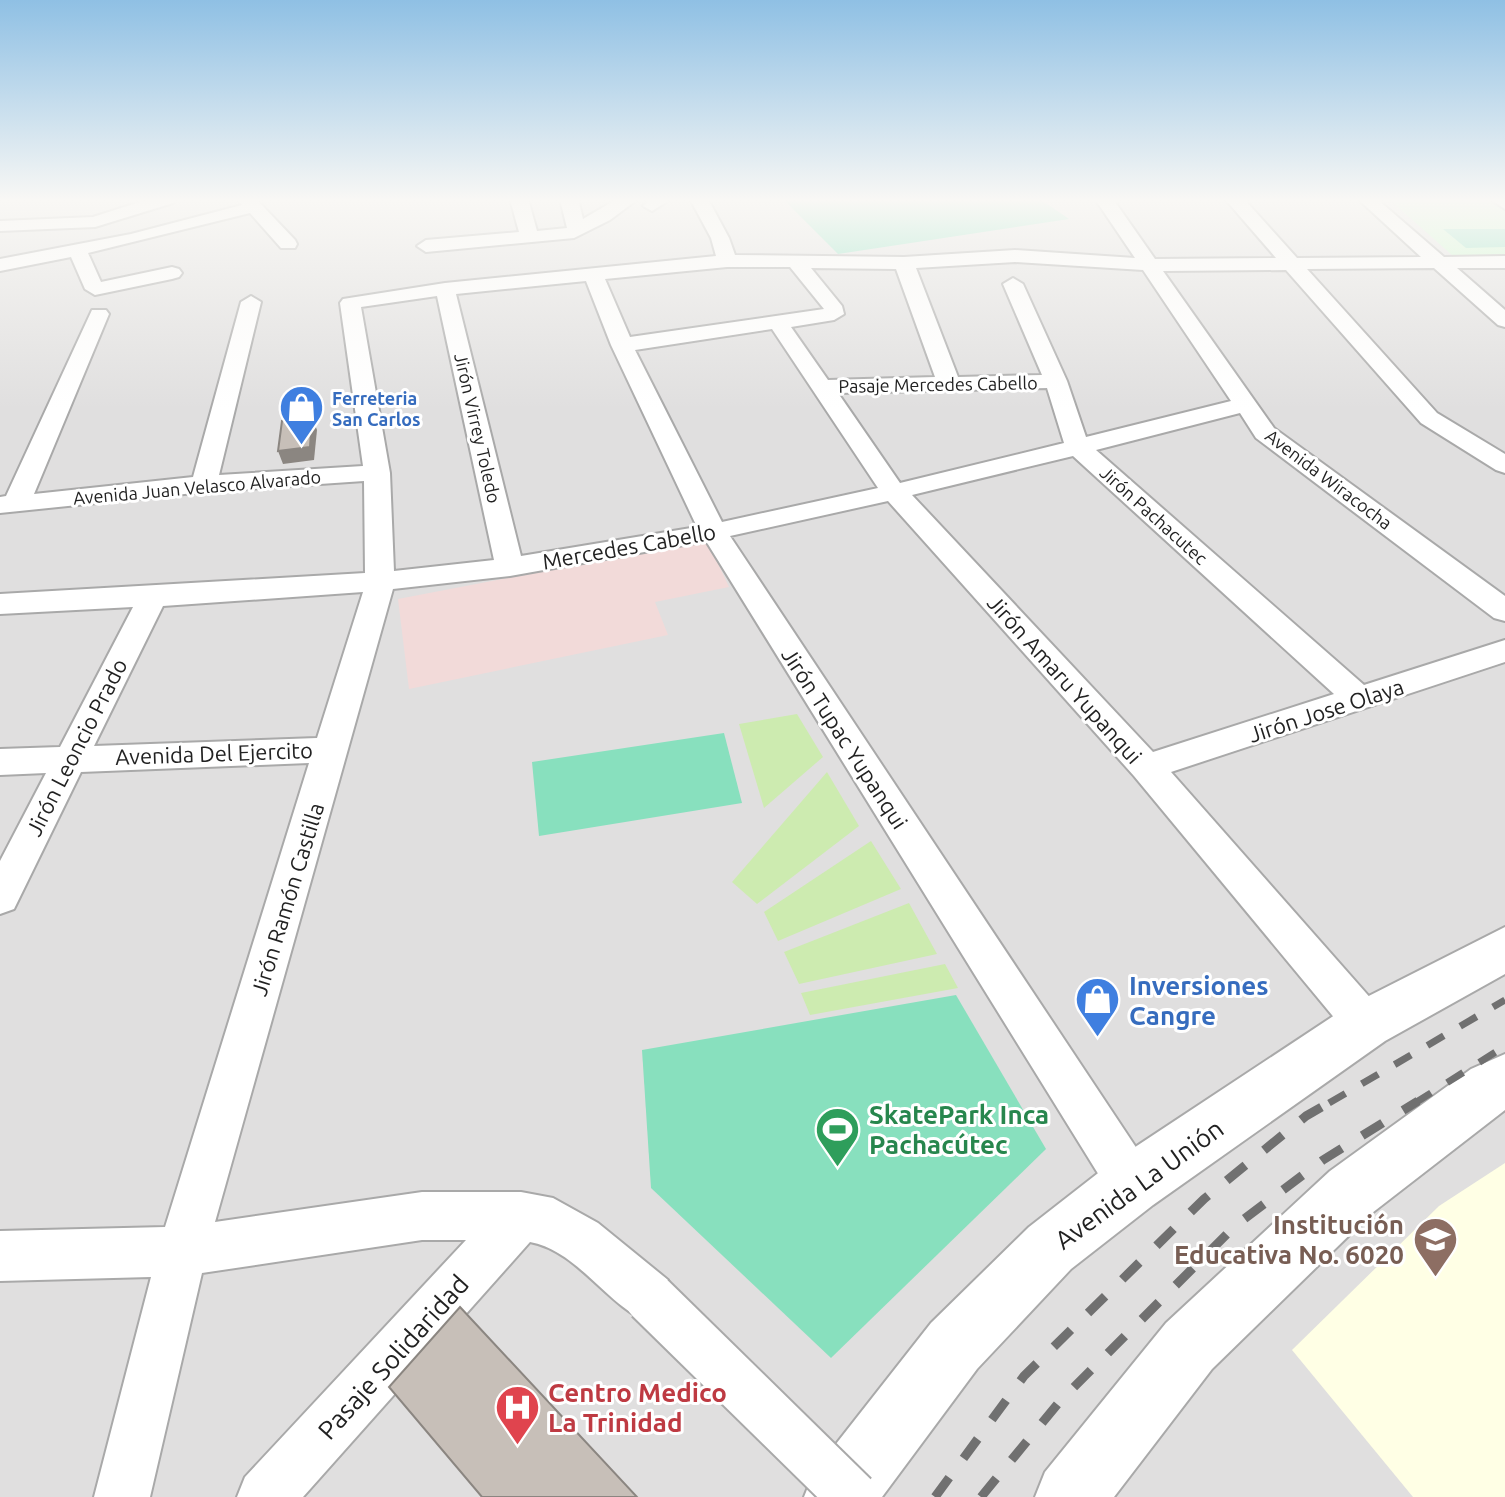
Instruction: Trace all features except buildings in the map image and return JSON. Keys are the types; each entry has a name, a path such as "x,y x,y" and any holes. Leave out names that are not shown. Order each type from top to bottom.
{"street":[{"path":"86,269 95,289 172,274 166,269"},
{"path":"445,289 646,269"},
{"path":"622,345 834,314 835,310 802,269"},
{"path":"906,269 949,384"},
{"name":"Avenida Wiracocha","path":"1154,269 1265,433 1505,611"},
{"path":"1295,269 1429,418 1505,465"},
{"path":"1445,269 1505,321"},
{"name":"Jirón Tupac Yupanqui","path":"593,274 622,345 713,531 1132,1184"},
{"path":"1013,284 1056,381 1077,446"},
{"name":"Jirón Ramón Castilla","path":"122,1497 182,1251 380,583 377,473 348,308 350,303 358,300 445,289"},
{"name":"Jirón Virrey Toledo","path":"445,289 510,567"},
{"path":"204,484 251,302"},
{"path":"8,503 99,314"},
{"name":"Jirón Amaru Yupanqui","path":"779,324 892,490 1146,767 1366,1024"},
{"name":"Pasaje Mercedes Cabello","path":"821,387 1056,381"},
{"name":"Mercedes Cabello","path":"0,604 380,583 510,567 713,531 1245,405"},
{"name":"Jirón Pachacutec","path":"1077,446 1360,700"},
{"name":"Avenida Juan Velasco Alvarado","path":"8,503 204,484 377,473"},
{"name":"Jirón Leoncio Prado","path":"0,898 153,597"},
{"name":"Jirón Jose Olaya","path":"1146,767 1505,651"},
{"name":"Avenida Del Ejercito","path":"0,762 331,750"},
{"name":"Avenida La Unión","path":"839,1497 954,1346 1050,1248 1132,1184 1366,1024 1505,949"},
{"path":"1070,1497 1201,1335 1351,1192 1505,1080"},
{"path":"0,1256 182,1251 422,1216 521,1216 553,1222 650,1298 853,1497"},
{"name":"Pasaje Solidaridad","path":"265,1497 521,1216"}],"shaded area":[{"path":"0,269 1505,269 1505,1497 0,1497"},
{"path":"707,540 729,587 655,602 668,635 409,689 398,599"},
{"name":"Institución Educativa No. 6020","path":"1505,1163 1505,1497 1413,1497 1292,1350 1439,1206"}],"green space":[{"path":"797,714 823,757 764,808 739,724"},
{"path":"724,733 742,803 539,836 532,762"},
{"path":"827,772 859,826 757,904 732,882"},
{"path":"871,841 901,889 778,941 764,912"},
{"path":"909,903 937,954 799,984 784,952"},
{"path":"945,964 958,988 810,1015 801,993"},
{"name":"SkatePark Inca Pachacútec","path":"956,995 1046,1149 831,1358 651,1188 642,1050"}],"railway":[{"path":"1329,1103 1505,1000"},
{"path":"1415,1103 1505,1046"},
{"path":"935,1497 1024,1376 1204,1199 1306,1116 1332,1101"},
{"path":"981,1497 1061,1400 1236,1225 1323,1160 1418,1101"}],"place":[{"name":"Ferreteria San Carlos","path":"301,447"},
{"name":"Inversiones Cangre","path":"1098,1039"},
{"name":"SkatePark Inca Pachacútec","path":"838,1168"},
{"name":"Institución Educativa No. 6020","path":"1435,1278"},
{"name":"Centro Medico La Trinidad","path":"517,1446"}]}
